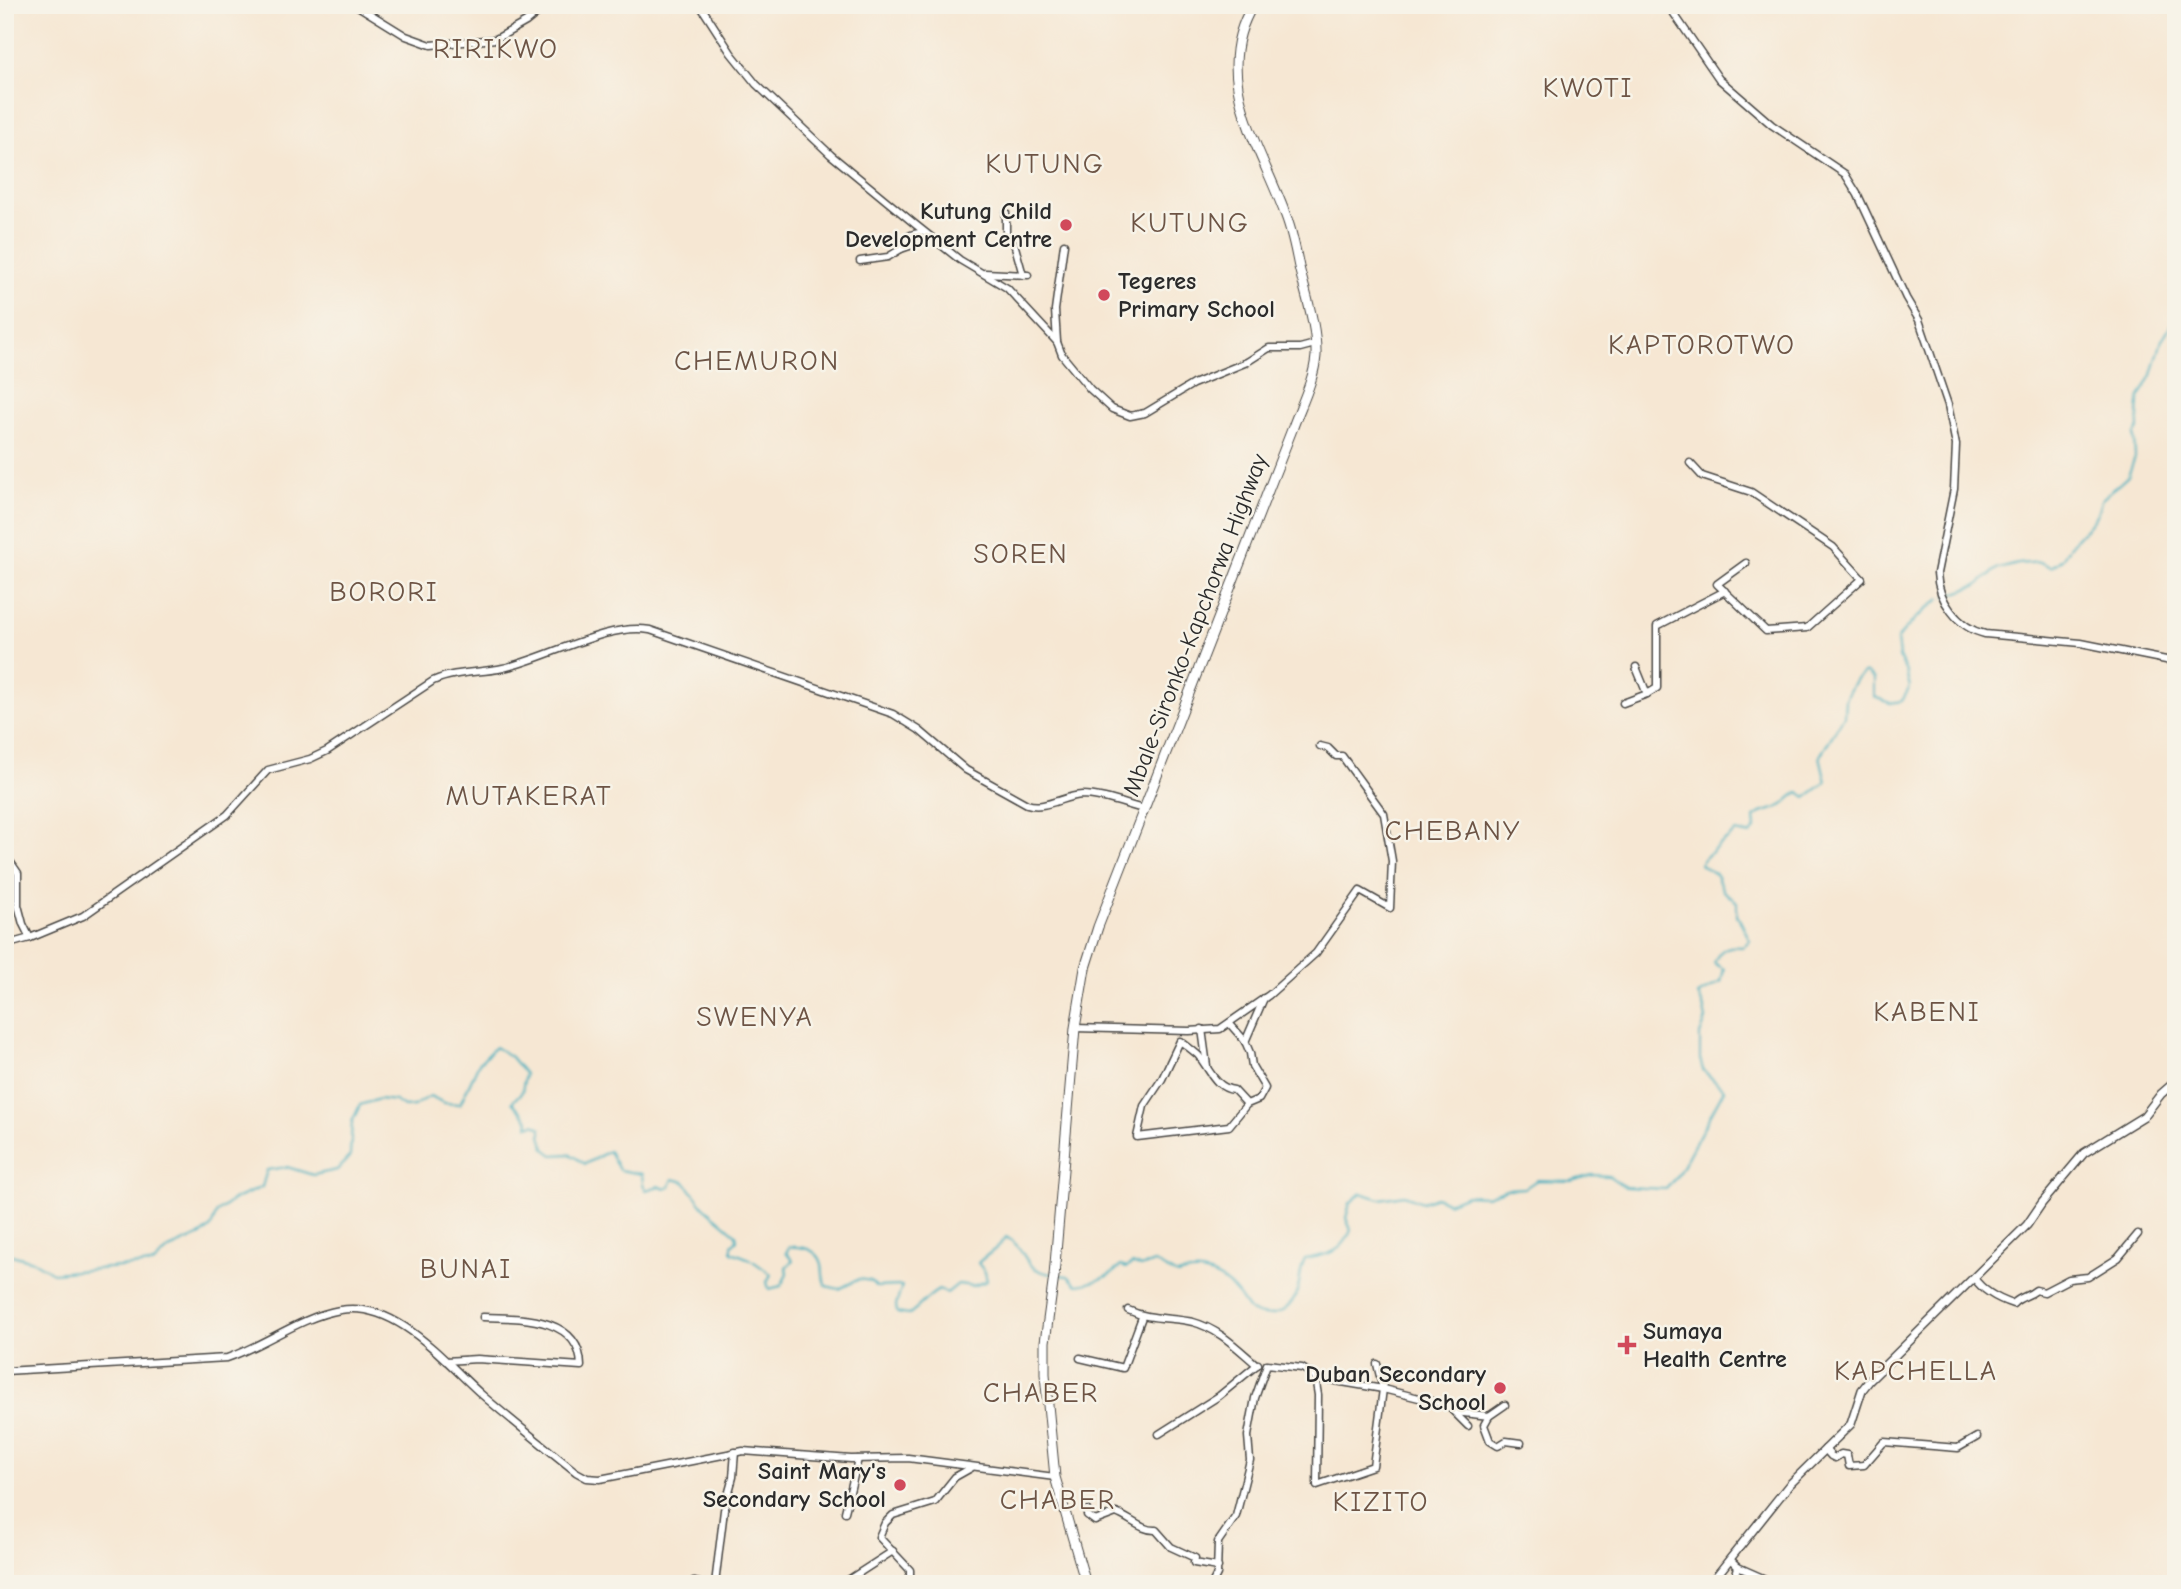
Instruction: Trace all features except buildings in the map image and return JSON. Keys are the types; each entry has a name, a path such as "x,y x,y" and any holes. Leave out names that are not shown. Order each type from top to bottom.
{"main road":[{"name":"Mbale-Sironko-Kapchorwa Highway","path":"1086,1584 1055,1477 1045,1374 1045,1342 1054,1273 1075,1028 1085,968 1098,927 1310,382 1315,363 1315,344 1308,303 1285,213 1238,96 1234,68 1237,39 1242,23 1253,5"}],"street":[{"path":"356,5 406,36 431,45 496,39 516,29 547,5"},
{"path":"700,5 731,53 756,84 831,155 891,205 960,260 982,273 1026,275 1014,243 1006,233 1006,213"},
{"path":"1668,5 1719,79 1772,125 1845,174 1858,195 1919,320 1955,433 1954,489 1939,559 1939,587 1958,621 1974,632 2081,643 2176,662"},
{"path":"891,205 927,240 1007,288 1057,342"},
{"path":"901,249 910,234 919,233"},
{"path":"860,261 888,257 901,249 927,240"},
{"path":"1064,244 1055,310 1057,342 1062,355 1097,397 1112,409 1130,416 1145,413 1193,384 1247,362 1269,348 1300,348 1315,344"},
{"path":"1690,463 1702,476 1751,492 1833,547 1862,579 1807,628 1766,631 1717,584 1746,563"},
{"path":"1623,703 1657,688 1657,626 1725,592"},
{"path":"5,945 30,938 83,916 227,815 268,770 327,751 433,681 452,675 520,664 627,628 650,630 893,714 919,730 966,770 1030,806 1082,795 1143,809"},
{"path":"1636,667 1647,694"},
{"path":"1075,1028 1220,1029 1264,998 1316,953 1360,891 1390,908 1392,861 1384,814 1342,756 1336,756 1328,748 1320,746"},
{"path":"5,854 18,873 18,905 30,938"},
{"path":"1245,1042 1264,998"},
{"path":"1229,1023 1245,1042 1252,1066 1265,1088 1259,1099 1247,1104 1229,1126 1137,1137 1144,1107 1162,1079 1180,1041 1207,1066 1212,1076 1227,1089 1234,1090 1247,1104"},
{"path":"1202,1030 1207,1066"},
{"path":"1710,1584 1789,1485 1851,1424 1862,1390 1869,1381 2027,1225 2084,1153 2144,1116 2161,1094 2176,1081"},
{"path":"1974,1278 1979,1286 2013,1304 2019,1297 2036,1290 2045,1292 2069,1279 2088,1277 2118,1258 2138,1234"},
{"path":"5,1371 228,1357 323,1315 354,1309 382,1315 429,1344 516,1424 587,1478 600,1479 735,1452 858,1459 908,1458 1055,1477"},
{"path":"1129,1310 1142,1317 1193,1322 1222,1335 1257,1364 1302,1368 1315,1377 1383,1389 1447,1405 1468,1426"},
{"path":"446,1361 477,1359 581,1366 581,1357 574,1340 558,1327 534,1319 483,1317"},
{"path":"1080,1358 1123,1368 1142,1317"},
{"path":"1158,1434 1219,1396 1257,1364"},
{"path":"1212,1584 1218,1567 1218,1542 1236,1517 1250,1460 1248,1436 1255,1398 1267,1364"},
{"path":"1315,1377 1318,1395 1317,1485 1373,1466 1383,1389 1377,1364"},
{"path":"1505,1405 1489,1416 1484,1425 1490,1441 1499,1446 1506,1441 1521,1443"},
{"path":"1455,1412 1489,1416"},
{"path":"1825,1449 1835,1458 1841,1454 1847,1455 1849,1466 1864,1465 1884,1442 1958,1448 1977,1437"},
{"path":"715,1584 735,1452"},
{"path":"845,1512 858,1459"},
{"path":"910,1580 910,1570 879,1537 885,1523 893,1515 935,1502 955,1477 971,1468"},
{"path":"1087,1510 1087,1515 1095,1521 1116,1513 1128,1517 1147,1531 1156,1530 1171,1546 1195,1558 1194,1563 1218,1567"},
{"path":"842,1584 893,1551"},
{"path":"1730,1559 1738,1567 1772,1582"},
{"path":"1733,1584 1738,1567"},
{"path":"674,1584 703,1584"}],"waterway":[{"path":"1945,597 1978,585 1995,570 2040,562 2051,567 2063,558 2073,542 2094,519 2101,500 2128,476 2135,457 2134,436 2139,428 2140,397 2152,375 2162,340 2176,316"},
{"path":"1058,1275 1068,1276 1077,1285 1100,1279 1121,1266 1126,1268 1132,1264 1141,1267 1154,1262 1177,1275 1204,1272 1219,1278 1233,1289 1249,1310 1261,1315 1273,1315 1284,1310 1293,1301 1305,1259 1333,1252 1344,1244 1351,1230 1346,1218 1350,1203 1361,1193 1380,1199 1404,1195 1423,1202 1436,1197 1448,1203 1467,1195 1487,1196 1507,1189 1525,1188 1537,1180 1571,1181 1592,1175 1609,1176 1625,1187 1666,1189 1677,1176 1724,1090 1703,1070 1700,1035 1706,1019 1698,995 1721,982 1724,969 1714,963 1719,954 1729,947 1743,947 1750,940 1737,915 1737,902 1723,891 1716,875 1700,864 1735,832 1751,835 1755,829 1754,817 1781,806 1799,792 1806,797 1826,782 1820,756 1844,716 1845,699 1855,680 1865,672 1874,679 1874,697 1890,703 1902,701 1910,687 1899,657 1897,639 1915,619 1940,599"},
{"path":"5,1253 33,1261 53,1273 153,1264 169,1249 203,1234 211,1227 217,1212 233,1200 262,1187 267,1170 287,1167 313,1175 337,1170 350,1156 352,1122 360,1105 379,1099 395,1101 404,1107 414,1106 430,1096 444,1103 460,1104 479,1063 495,1047 510,1056 525,1074 522,1092 512,1102 529,1120 528,1126 535,1124 541,1128 545,1149 553,1155 570,1154 585,1164 609,1151 619,1170 642,1174 646,1190 659,1186 665,1189 673,1179 685,1182 704,1207 736,1234 737,1240 732,1245 732,1252 750,1259 771,1274 767,1282 769,1289 781,1286 787,1274 786,1267 793,1261 786,1253 789,1247 804,1248 817,1255 822,1264 826,1286 839,1289 859,1279 871,1281 876,1287 902,1286 896,1305 897,1313 908,1315 939,1290 947,1293 958,1284 973,1286 987,1281 985,1272 978,1263 1006,1237 1014,1242 1029,1264 1042,1272 1052,1274"}],"place":[{"name":"Kutung Child Development Centre","path":"1066,225"},
{"name":"Tegeres Primary School","path":"1104,295"},
{"name":"Sumaya Health Centre","path":"1627,1345"},
{"name":"Duban Secondary School","path":"1500,1388"},
{"name":"Saint Mary's Secondary School","path":"900,1485"}],"district":[{"name":"RIRIKWO","path":"496,49"},
{"name":"KWOTI","path":"1588,88"},
{"name":"KUTUNG","path":"1045,164"},
{"name":"KUTUNG","path":"1190,223"},
{"name":"KAPTOROTWO","path":"1702,345"},
{"name":"CHEMURON","path":"757,361"},
{"name":"SOREN","path":"1021,554"},
{"name":"BORORI","path":"384,592"},
{"name":"MUTAKERAT","path":"529,796"},
{"name":"CHEBANY","path":"1453,831"},
{"name":"KABENI","path":"1927,1012"},
{"name":"SWENYA","path":"755,1017"},
{"name":"BUNAI","path":"466,1269"},
{"name":"KAPCHELLA","path":"1916,1371"},
{"name":"CHABER","path":"1041,1393"},
{"name":"CHABER","path":"1058,1500"},
{"name":"KIZITO","path":"1381,1502"}]}
